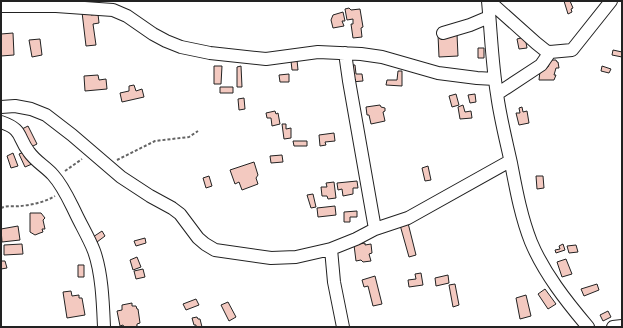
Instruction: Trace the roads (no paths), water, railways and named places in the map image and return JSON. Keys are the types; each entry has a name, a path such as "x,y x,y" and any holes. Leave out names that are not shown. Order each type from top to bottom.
{"street":[{"path":"489,1 489,17 497,94 510,161 531,241 554,283 570,306 588,327"},
{"path":"489,1 536,43 546,51 550,52 572,50 611,1"},
{"path":"8,4 113,10 127,16 166,41 181,47 210,53 266,59 318,52 345,53 382,57 438,73 495,79"},
{"path":"443,33 470,25 489,17"},
{"path":"497,94 541,65 550,52"},
{"path":"345,53 375,229"},
{"path":"1,107 15,106 31,109 46,115 121,177 180,214 198,238 215,250 271,258 296,257 331,248 356,239 375,229 408,218 510,161"},
{"path":"1,122 16,130 29,153 54,176 61,185 86,234 94,252 99,273 104,327"},
{"path":"331,248 334,282 343,327"},
{"path":"613,327 622,326"}]}
